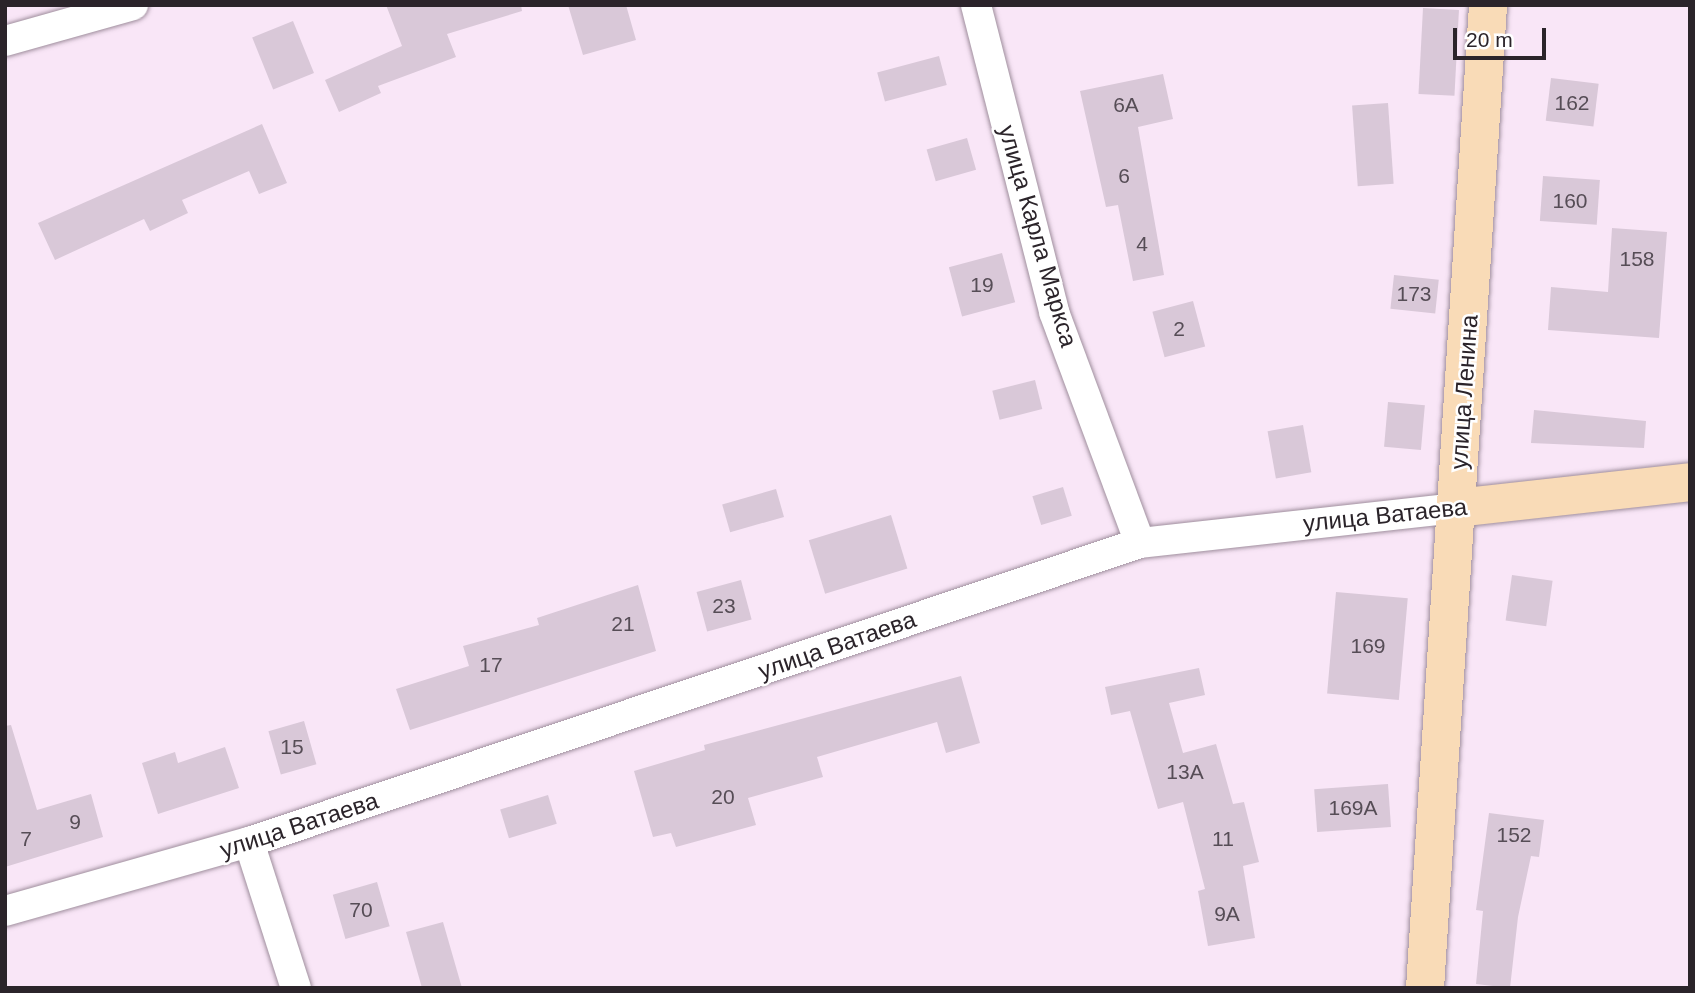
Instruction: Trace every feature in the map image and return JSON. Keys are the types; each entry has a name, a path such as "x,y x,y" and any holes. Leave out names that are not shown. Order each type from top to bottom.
{"street":[{"path":"5,41 133,5"},
{"name":"улица Карла Маркса","path":"976,5 1054,312 1140,543"},
{"name":"улица Ленина","path":"1425,988 1488,5"},
{"name":"улица Ватаева","path":"5,911 249,842 1140,543 1690,482"},
{"path":"249,842 296,988"}],"building":[{"path":"386,5 521,5 522,11 447,34 456,57 378,86 381,93 339,112 325,80 402,46"},
{"path":"568,5 626,5 636,40 583,55"},
{"path":"1423,8 1459,10 1454,96 1418,94"},
{"path":"293,21 314,73 273,89 252,37"},
{"path":"939,56 947,85 885,102 877,73"},
{"path":"1163,74 1173,119 1138,127 1164,275 1133,281 1118,205 1106,207 1080,91"},
{"path":"1551,78 1599,84 1593,127 1546,121"},
{"path":"1388,103 1394,184 1358,186 1352,106"},
{"path":"262,124 287,183 259,194 249,171 182,200 188,213 150,231 144,219 55,260 38,223"},
{"path":"967,138 976,170 936,181 927,150"},
{"path":"1543,176 1600,180 1597,225 1540,221"},
{"path":"1612,228 1667,232 1659,338 1548,330 1551,287 1608,292"},
{"path":"1002,253 1015,302 962,316 949,267"},
{"path":"1394,275 1439,280 1435,314 1390,309"},
{"path":"1193,301 1205,346 1165,357 1152,312"},
{"path":"1035,380 1042,409 1000,420 992,391"},
{"path":"1388,402 1425,405 1421,450 1384,447"},
{"path":"1534,410 1646,421 1644,448 1531,443"},
{"path":"1303,425 1311,472 1276,479 1268,431"},
{"path":"1063,487 1072,516 1041,525 1032,496"},
{"path":"776,489 784,517 730,532 722,504"},
{"path":"891,515 907,569 825,594 809,540"},
{"path":"1512,575 1553,581 1546,626 1506,621"},
{"path":"741,580 752,620 707,632 697,592"},
{"path":"638,585 656,651 410,730 396,689 469,666 463,646 539,625 537,618"},
{"path":"1336,592 1408,598 1399,700 1327,694"},
{"path":"1199,668 1205,695 1169,703 1183,753 1216,744 1233,804 1244,802 1259,862 1243,866 1255,938 1208,946 1198,891 1205,889 1183,802 1158,809 1130,711 1111,715 1105,687"},
{"path":"961,676 980,743 946,753 937,722 817,757 823,777 748,798 756,825 676,847 671,833 653,837 634,771 705,750 704,745"},
{"path":"304,721 316,764 281,774 268,731"},
{"path":"11,725 37,810 91,794 103,837 5,867 5,726"},
{"path":"225,747 239,788 158,814 142,763 175,752 178,763"},
{"path":"1388,784 1391,827 1317,832 1314,789"},
{"path":"548,795 557,824 509,838 500,810"},
{"path":"1489,813 1544,820 1539,857 1531,856 1518,917 1510,988 1476,984 1483,911 1476,910"},
{"path":"377,882 390,926 345,939 333,895"},
{"path":"443,922 462,988 422,988 406,932"}]}
